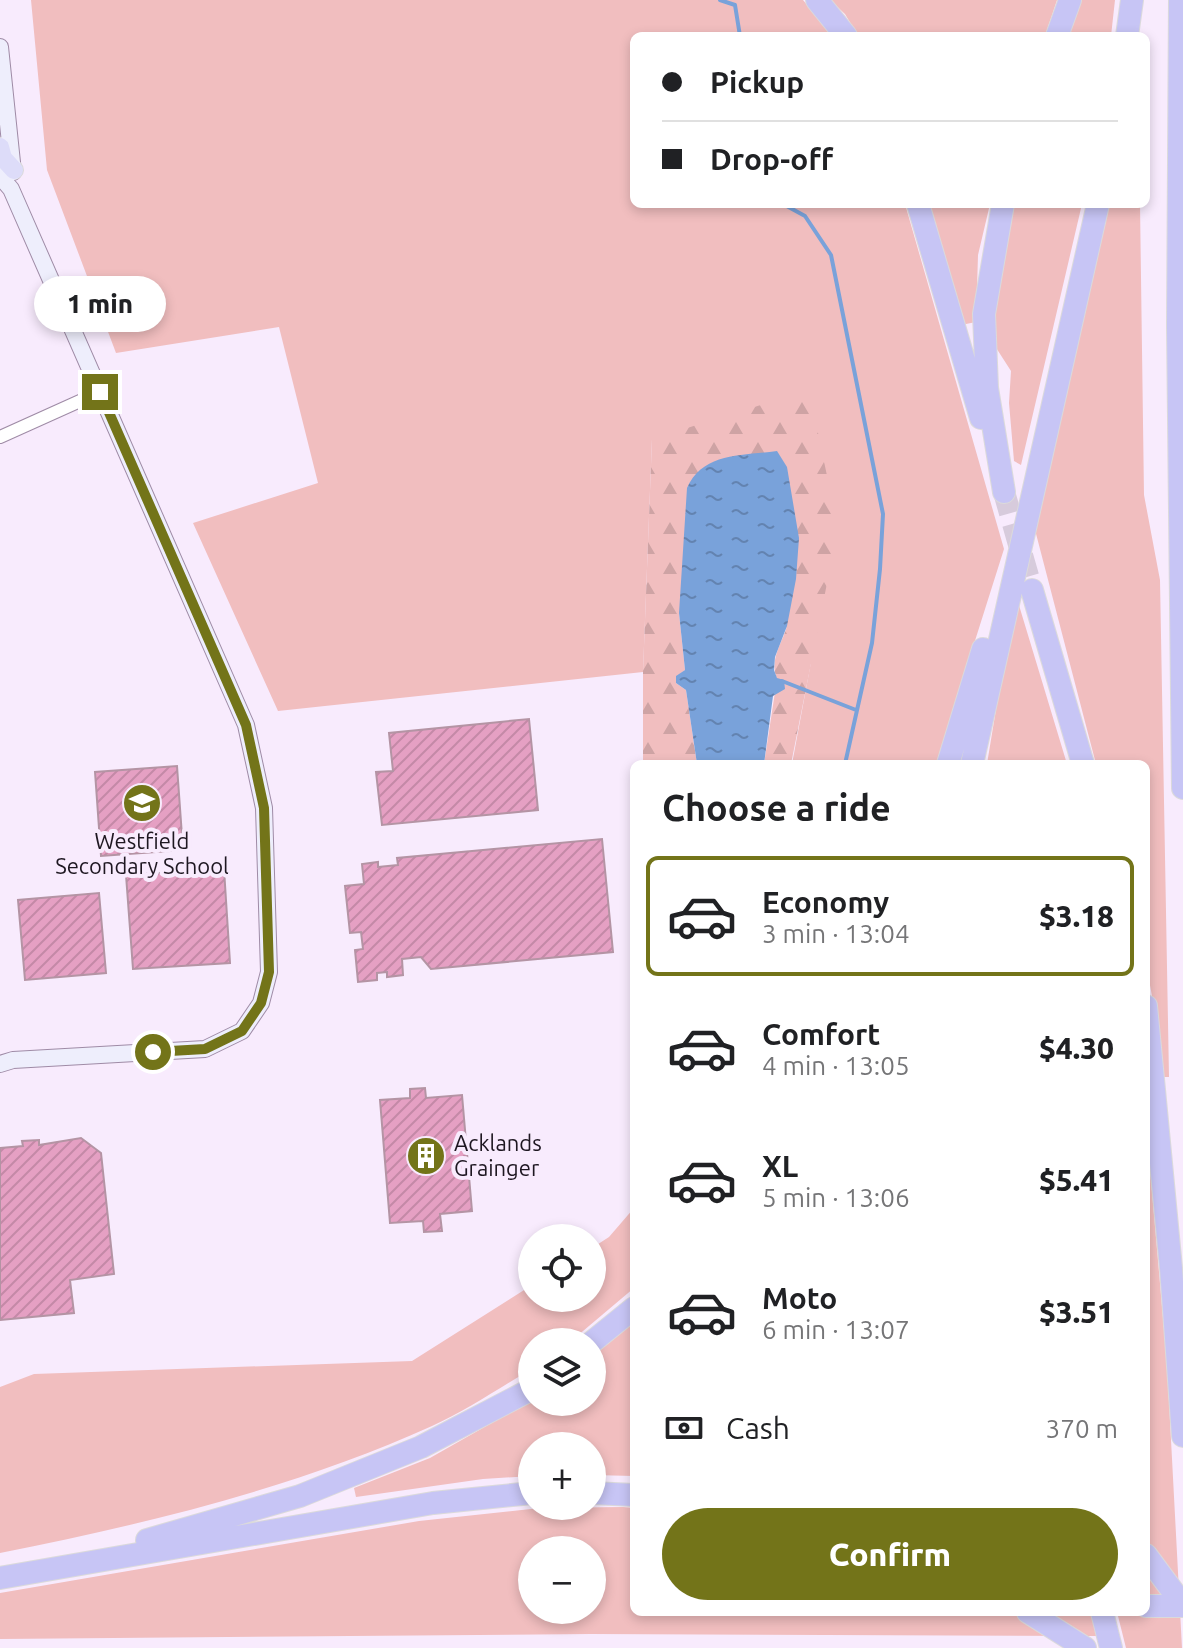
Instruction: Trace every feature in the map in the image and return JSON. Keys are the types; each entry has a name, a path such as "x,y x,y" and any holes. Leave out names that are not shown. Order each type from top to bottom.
{"highway":[{"path":"817,0 843,32"},
{"path":"1058,32 1070,0"},
{"path":"1128,32 1132,0"},
{"path":"1180,0 1178,356 1183,788"},
{"path":"919,208 1002,486 987,388 984,314 1002,208"},
{"path":"973,760 1097,208"},
{"path":"949,760 1040,460"},
{"path":"1032,590 1082,760"},
{"path":"1150,1048 1183,1436"},
{"path":"606,1331 630,1311"},
{"path":"46,1569 300,1496 421,1447 518,1396"},
{"path":"0,1578 433,1503 518,1494"},
{"path":"606,1494 630,1495"},
{"path":"1150,1561 1183,1606"},
{"path":"1150,1606 1183,1606"},
{"path":"1034,1616 1085,1648"},
{"path":"1103,1616 1111,1648"}],"main road":[{"path":"0,147 8,178"}],"street":[{"path":"0,47 8,178 246,725 264,808 269,972 261,1003 242,1031 205,1049 13,1060 0,1064"},
{"path":"0,437 100,392"}],"green space":[{"path":"31,0 803,0 830,32 630,32 630,208 906,208 1004,549 937,760 793,760 811,662 652,439 643,672 278,711 193,523 318,483 279,327 116,353 47,170"},
{"path":"830,0 1057,0 1046,32 856,32 845,14"},
{"path":"1077,0 1115,0 1111,32 1065,32"},
{"path":"927,208 989,208 978,255 976,322 961,325"},
{"path":"1009,208 1081,208 1021,465 1014,461 1009,403 1011,371 993,343 995,272"},
{"path":"1108,208 1140,208 1144,495 1160,580 1169,1077 1160,1077 1161,1044 1150,985 1150,760 1095,760 1034,526"},
{"path":"809,390 838,528 792,760 765,760 777,679 775,658 788,621 797,568 797,539 787,467 679,613 685,670 676,677 676,683 686,690 696,760 643,760 643,672 652,439"},
{"path":"1018,602 1066,760 988,760"},
{"path":"1150,1169 1167,1364 1182,1648 1126,1648 1118,1616 1150,1616"},
{"path":"630,1213 630,1291 606,1312 606,1239"},
{"path":"518,1294 518,1312 606,1312 587,1328 518,1328 518,1377 432,1426 380,1448 219,1502 110,1530 0,1553 0,1387 34,1374 412,1361"},
{"path":"630,1321 630,1476 606,1475 606,1432 518,1432 518,1477 356,1497 354,1488 430,1458 518,1408 518,1416 606,1416 606,1342"},
{"path":"606,1507 623,1507 630,1508 630,1616 1092,1616 1097,1636 591,1634 0,1639 0,1593 419,1521 518,1510 518,1520 606,1520"}],"water":[{"path":"777,451 787,467 799,538 796,579 787,626 775,657 774,670 777,678 784,680 785,689 773,696 765,760 696,760 686,690 676,683 676,676 685,670 679,613 687,488 703,468 737,455"}],"building":[{"path":"529,719 538,810 382,825 376,772 393,771 389,733"},
{"path":"177,766 183,850 101,856 95,772"},
{"path":"602,839 613,952 431,969 421,957 402,959 403,975 387,977 387,972 377,973 377,980 358,982 355,950 363,949 361,932 350,933 345,886 364,884 362,864 378,862 378,867 398,865 397,858"},
{"path":"224,869 230,963 133,969 126,875"},
{"path":"99,893 106,973 25,980 18,900"},
{"name":"Acklands Grainger","path":"425,1088 426,1098 462,1095 472,1211 440,1214 442,1231 424,1232 423,1221 390,1223 380,1100 410,1098 410,1089"},
{"path":"81,1138 101,1153 114,1274 70,1280 74,1313 0,1320 0,1148 23,1146 22,1141 39,1140 39,1145"}],"waterway":[{"path":"720,0 735,5 739,32"},
{"path":"790,208 805,216 831,255 883,514 872,643 846,760"},
{"path":"782,681 856,710"}],"tunnel":[{"path":"1004,492 1032,590"}],"place":[{"name":"Westfield Secondary School","path":"142,803"},
{"name":"Acklands Grainger","path":"426,1156"}],"route":[{"path":"100,392 246,725 264,808 269,972 261,1003 242,1031 205,1049 153,1052"}]}
